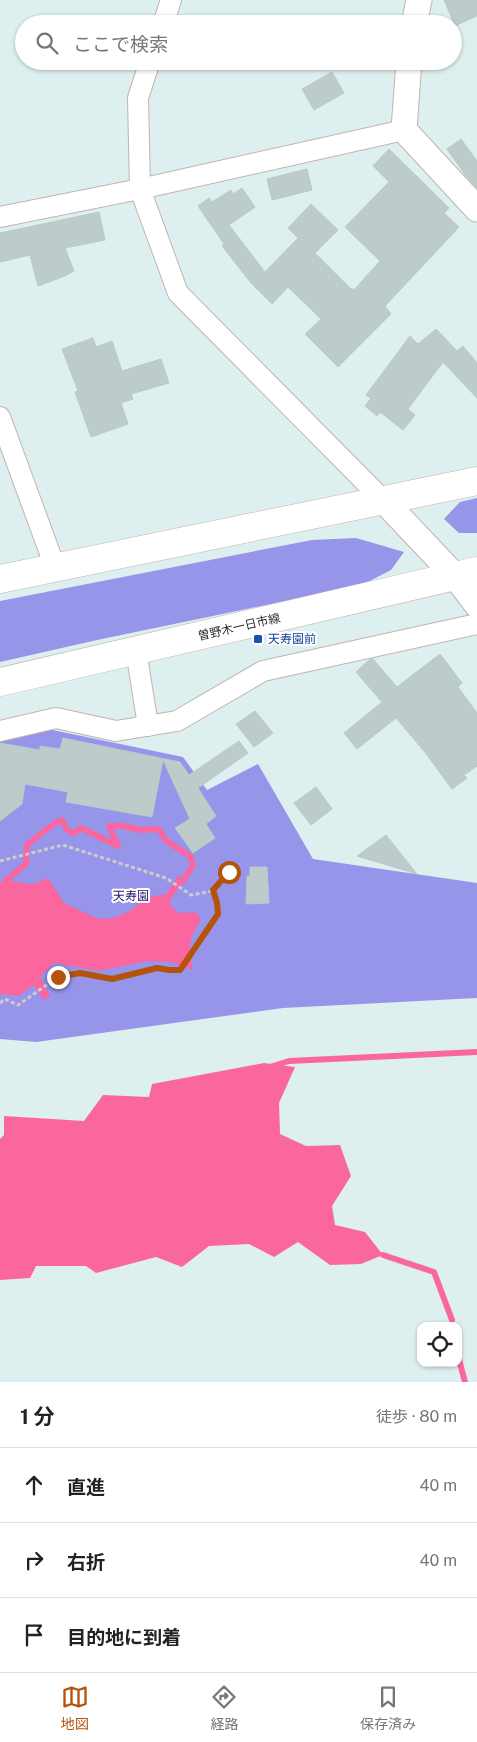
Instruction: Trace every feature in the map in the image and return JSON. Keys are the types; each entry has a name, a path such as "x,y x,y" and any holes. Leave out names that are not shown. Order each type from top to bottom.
{"main road":[{"path":"0,579 477,481"},
{"name":"曽野木一日市線","path":"0,682 466,573"}],"street":[{"path":"166,15 171,0"},
{"path":"416,15 419,0"},
{"path":"147,70 138,98 140,189 178,293 383,500 466,573 477,604"},
{"path":"408,70 404,130 477,209"},
{"path":"0,217 140,189 404,130"},
{"path":"0,417 55,567"},
{"path":"0,731 56,718 116,731 177,721 263,671 477,624"},
{"path":"136,650 148,726"}],"path":[{"path":"0,861 63,845 166,878 191,895 213,890 229,872"},
{"path":"0,1003 5,999 18,1005 58,977 80,973 112,979 157,968 180,970 218,914 213,890"}],"green space":[{"path":"477,498 477,533 459,533 444,519 460,502"},
{"path":"356,538 404,552 391,570 362,585 0,662 0,601 312,540"},
{"name":"天寿園","path":"43,728 183,757 207,790 258,764 313,859 477,883 477,998 283,1008 36,1042 0,1039 0,738"}],"shaded area":[{"path":"179,875 183,881 169,902 177,913 195,912 201,919 190,944 193,970 172,962 148,961 98,971 54,963 40,977 50,996 44,1000 33,985 19,996 0,994 0,884 13,881 32,884 48,878 64,903 98,919 114,918 128,912 148,897 166,894"},
{"path":"264,1063 295,1067 279,1103 280,1134 306,1146 340,1145 351,1176 332,1206 335,1225 365,1232 383,1255 361,1264 330,1265 298,1242 274,1257 249,1244 209,1246 182,1267 156,1257 96,1273 86,1266 36,1266 30,1278 0,1280 0,1139 4,1135 4,1116 84,1121 103,1095 149,1097 152,1084"}],"building":[{"path":"444,0 477,0 477,16 462,23 462,15 450,15"},
{"path":"332,72 344,93 314,110 302,89"},
{"path":"461,139 477,161 477,188 447,149"},
{"path":"389,149 449,208 444,213 459,227 385,306 391,314 338,367 305,334 321,319 288,287 272,304 251,283 222,246 224,244 198,206 209,198 212,202 231,190 233,194 242,188 255,207 229,225 265,272 298,238 288,228 311,204 338,230 315,253 354,290 380,261 345,227 389,182 373,166"},
{"path":"307,169 312,190 272,200 267,179"},
{"path":"99,212 105,240 65,248 74,271 65,276 38,286 30,255 0,262 0,233"},
{"path":"436,329 457,351 463,346 477,363 477,398 443,362 408,409 415,415 403,430 380,412 377,416 365,406 371,398 366,395 410,336 418,344"},
{"path":"93,338 96,347 112,341 122,371 161,359 169,383 131,394 133,399 121,403 128,424 91,437 75,392 78,391 62,349"},
{"path":"440,654 462,683 458,687 477,713 477,766 464,775 467,778 452,789 424,751 396,718 357,749 344,733 382,702 356,672 369,660 373,659 397,687"},
{"path":"255,711 273,733 254,747 236,724"},
{"path":"63,738 180,762 189,775 239,741 248,753 198,788 216,816 206,824 215,838 193,853 175,828 190,819 163,760 152,817 66,802 68,792 25,784 22,804 0,821 0,743 40,750 40,746 60,749"},
{"path":"316,787 332,809 311,825 294,803"},
{"path":"386,835 417,874 357,856"},
{"path":"250,867 267,867 269,903 246,904 247,876 250,876"}],"waterway":[{"path":"5,881 26,864 27,845 48,828 62,820 67,830 74,833 81,828 118,846 109,826 124,826 139,830 159,829 166,841 190,856 193,865 183,881"},
{"path":"270,1067 289,1061 477,1052"},
{"path":"383,1255 434,1272 452,1320"},
{"path":"461,1367 465,1382"}],"place":[{"name":"天寿園前","path":"258,639"}],"route":[{"path":"58,977 80,973 112,979 157,968 180,970 218,914 213,890 229,872"}]}
